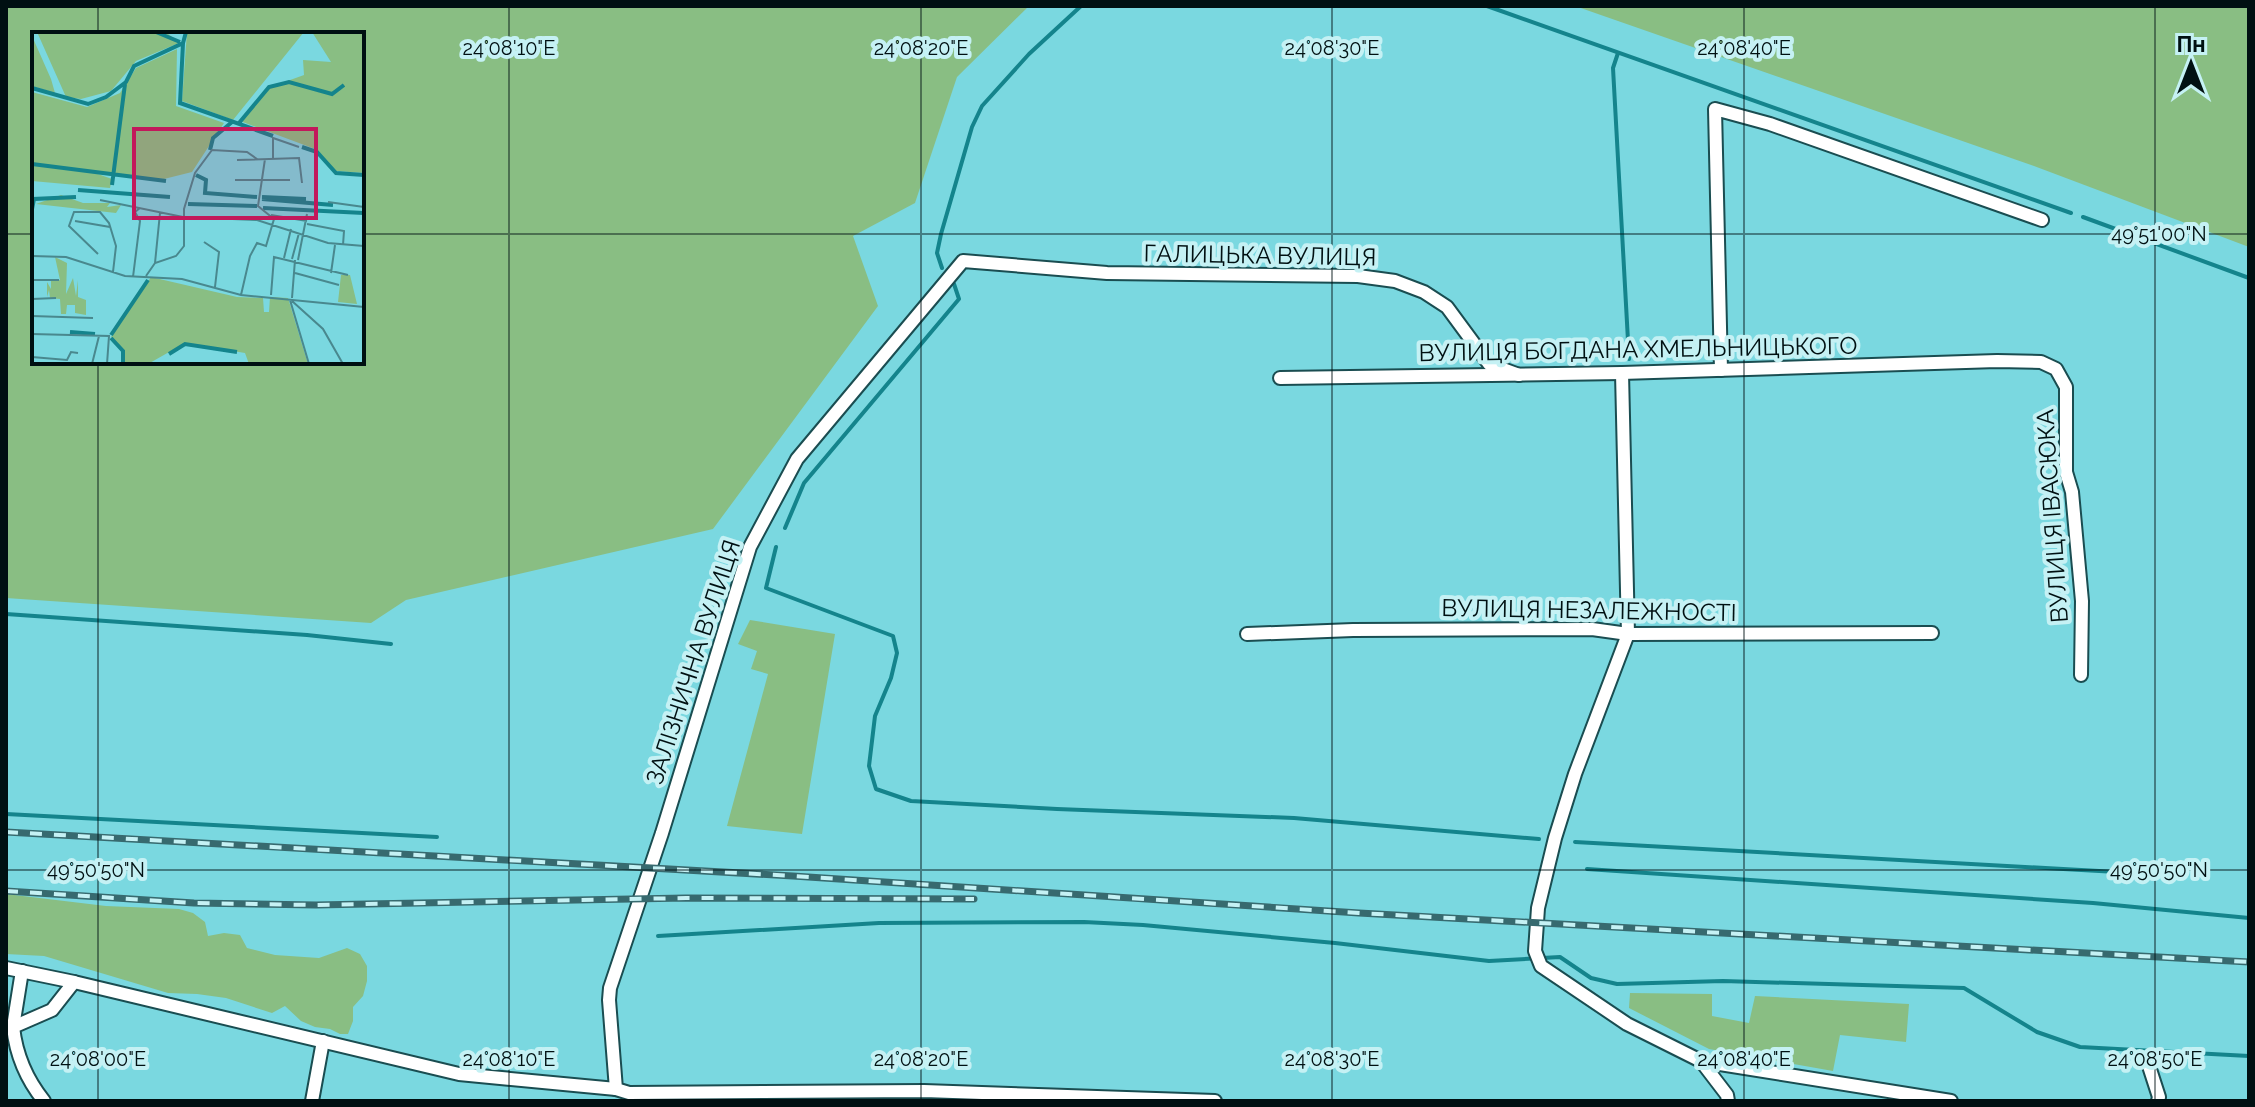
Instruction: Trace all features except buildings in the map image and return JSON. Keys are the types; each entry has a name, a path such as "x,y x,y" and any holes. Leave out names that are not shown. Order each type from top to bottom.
{"street":[{"path":"1721,370 1715,109 1770,124 2042,220"},
{"name":"ГАЛИЦЬКА ВУЛИЦЯ","path":"963,261 1107,273 1358,276 1395,281 1424,292 1447,307 1489,364 1519,375"},
{"name":"ЗАЛІЗНИЧНА ВУЛИЦЯ","path":"625,1094 609,1000 610,988 667,818 750,547 797,459 963,261"},
{"name":"ВУЛИЦЯ БОГДАНА ХМЕЛЬНИЦЬКОГО","path":"1280,378 1622,373 1997,361"},
{"name":"ВУЛИЦЯ ІВАСЮКА","path":"1997,361 2041,362 2056,369 2066,387 2066,472 2072,492 2082,601 2081,675"},
{"path":"1622,373 1628,634 1575,774 1555,838 1537,917 1535,951 1541,966 1627,1024 1701,1061 1951,1101"},
{"name":"ВУЛИЦЯ НЕЗАЛЕЖНОСТІ","path":"1247,634 1353,630 1592,629 1628,634 1932,633"},
{"path":"6,968 459,1074 625,1094 924,1091 1215,1101"},
{"path":"22,971 13,1027 14,1042 32,1086 44,1101"},
{"path":"13,1027 52,1010 74,982"},
{"path":"312,1101 323,1041"},
{"path":"2147,1060 2158,1101"},
{"path":"1701,1061 1727,1095 1728,1101"}],"green space":[{"path":"6,6 1029,6 957,77 915,203 853,236 878,306 713,529 406,600 371,623 6,598"},
{"path":"1575,6 2249,6 2249,247 2034,166"},
{"path":"750,620 835,634 802,834 727,826 768,674 751,669 757,651 738,644"},
{"path":"6,894 106,906 179,909 193,913 205,922 208,936 224,933 240,935 247,948 275,955 319,958 347,948 360,954 367,966 367,981 363,996 353,1007 353,1021 348,1034 340,1034 301,1021 285,1006 272,1013 226,998 168,993 44,956 6,954"},
{"path":"1630,993 1712,994 1712,1016 1749,1023 1755,996 1909,1004 1906,1042 1840,1035 1833,1071 1709,1049 1629,1008"}],"waterway":[{"path":"942,268 937,253 941,234 972,127 982,106 1029,54 1081,6"},
{"path":"1487,6 2071,213"},
{"path":"1618,53 1613,68 1629,359"},
{"path":"2083,217 2249,278"},
{"path":"785,528 804,483 959,299 954,284"},
{"path":"776,547 766,588 893,636 897,653 891,678 875,716 869,766 876,789 911,801 1294,818 1539,839"},
{"path":"6,614 307,635 391,644"},
{"path":"6,814 437,837"},
{"path":"1575,842 2135,873"},
{"path":"1587,869 2093,903 2249,918"},
{"path":"658,936 879,923 1084,922 1143,925 1489,961 1560,957 1591,978 1617,984 1723,981 1964,988 2037,1032 2080,1047 2249,1056"}],"railway":[{"path":"6,832 793,876 1359,913 2249,962"},
{"path":"6,891 194,903 316,905 686,898 974,899"}]}
